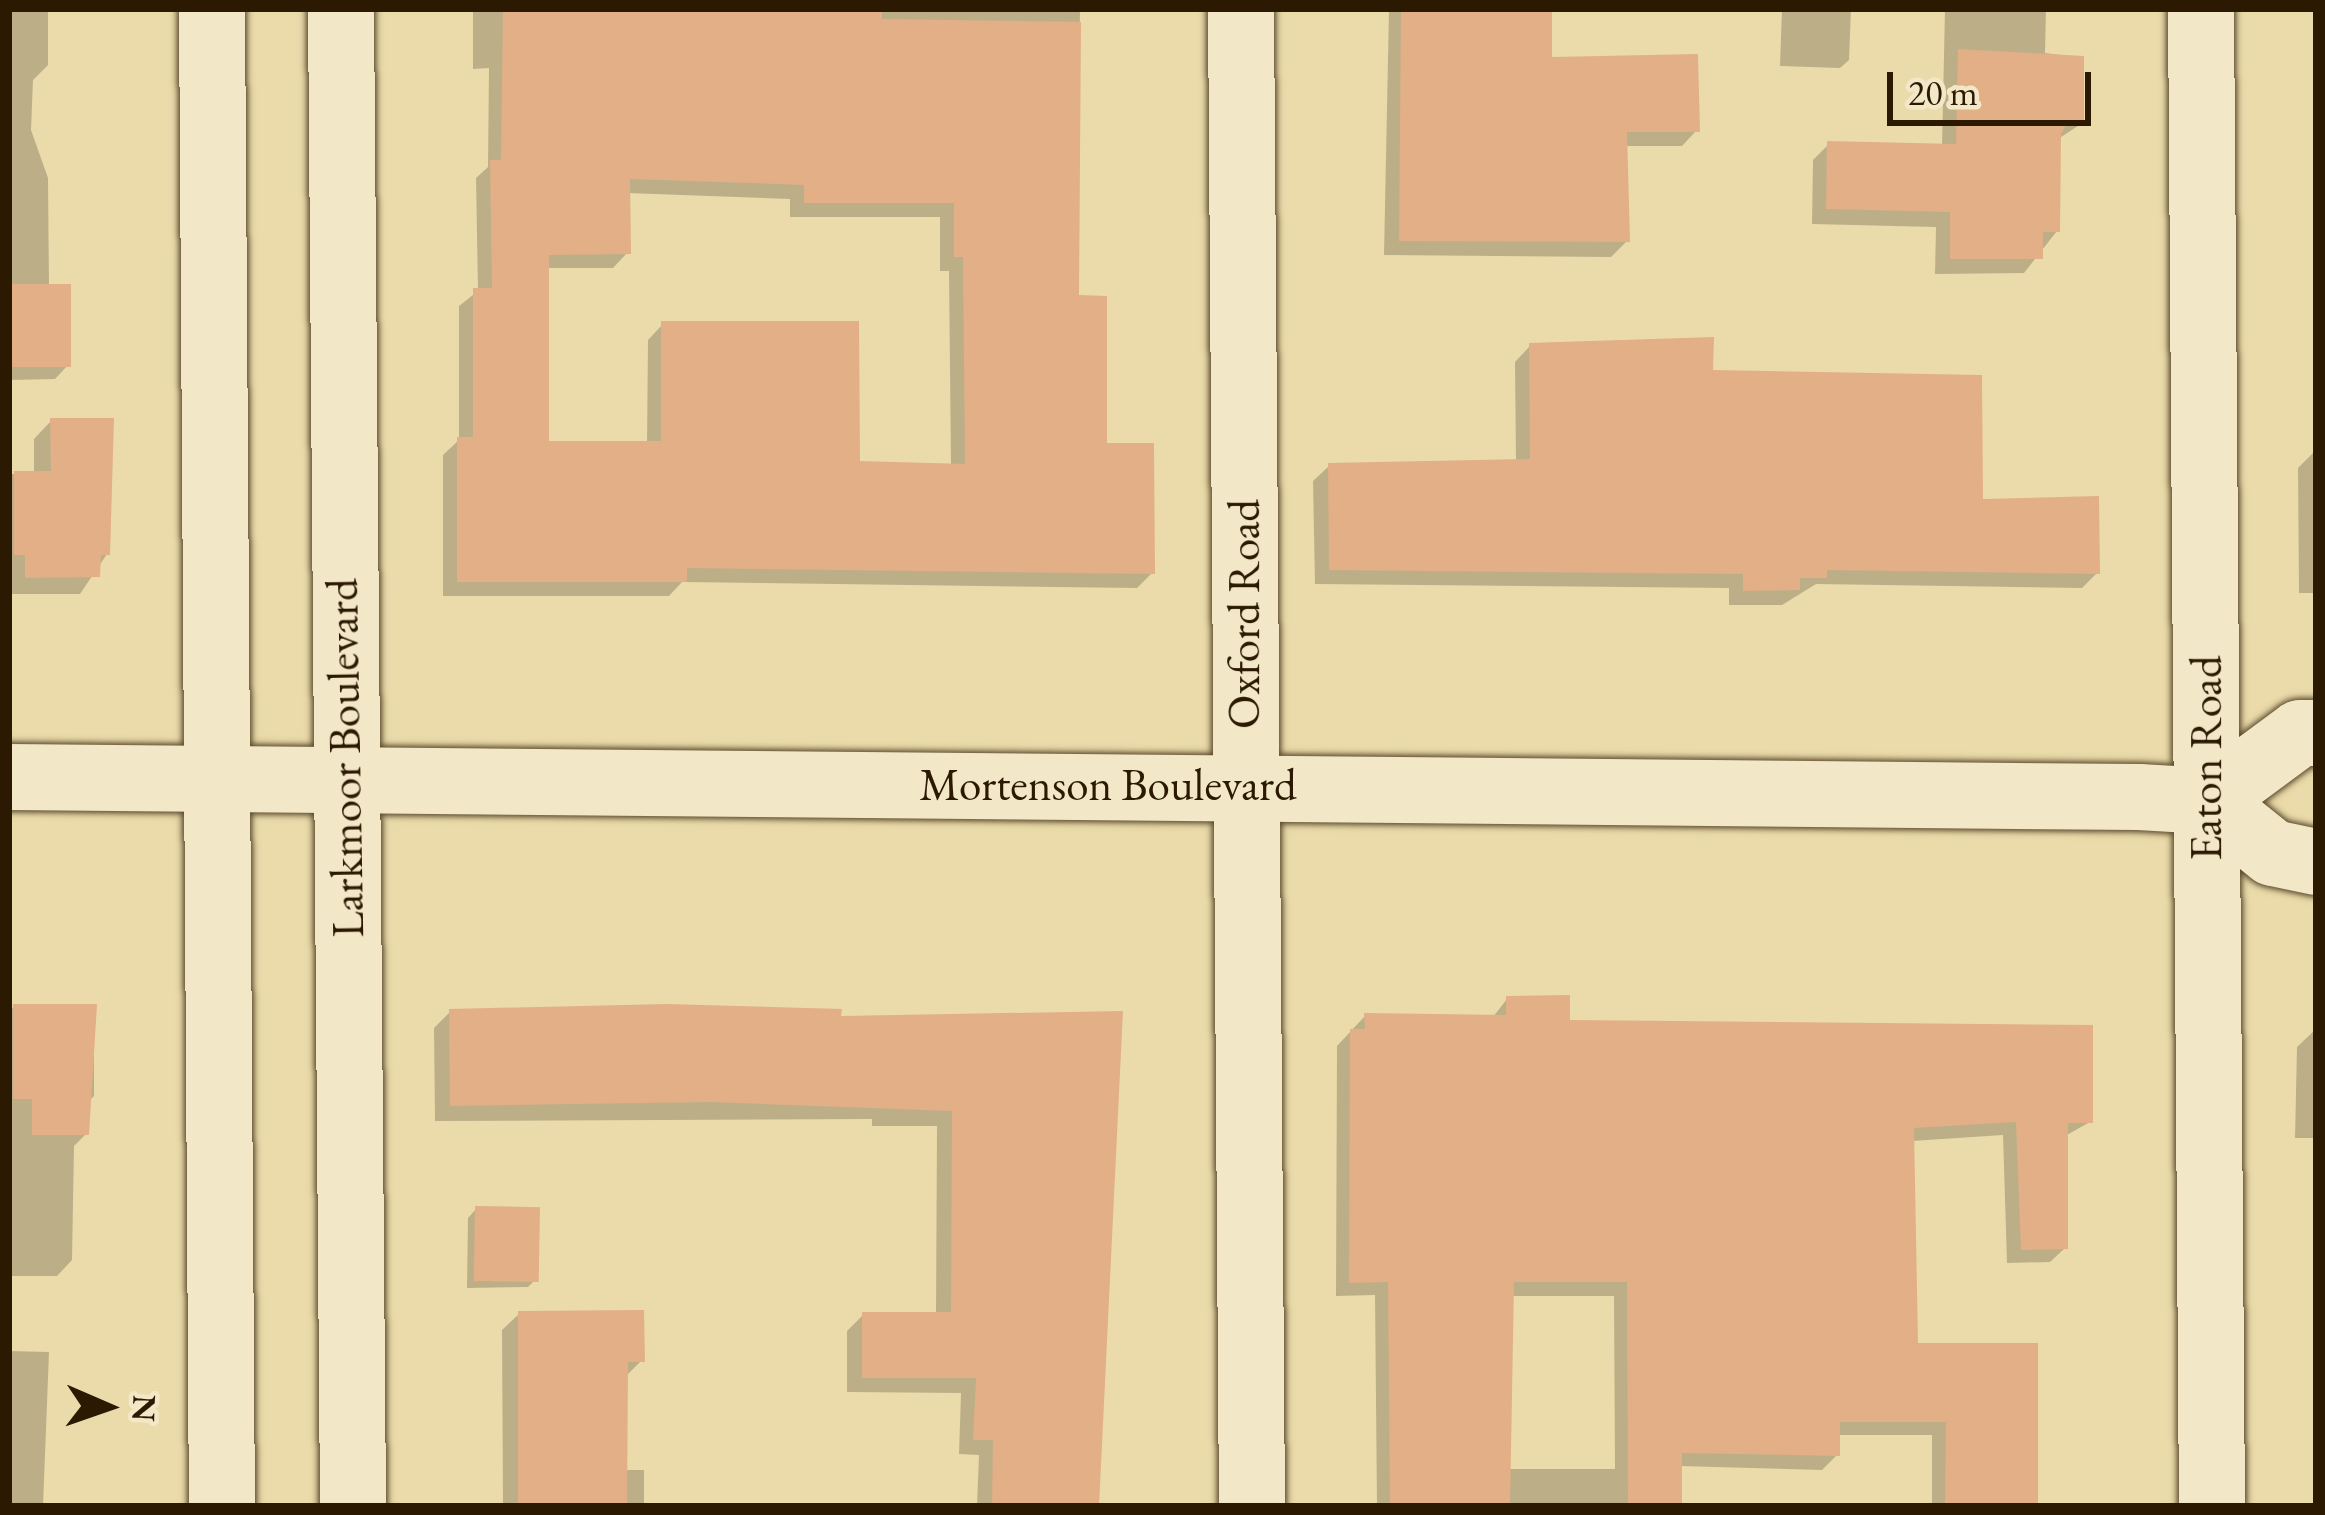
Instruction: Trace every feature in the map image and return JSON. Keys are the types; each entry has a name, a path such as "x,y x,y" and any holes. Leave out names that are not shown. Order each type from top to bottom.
{"street":[{"path":"212,9 222,1506"},
{"name":"Larkmoor Boulevard","path":"341,9 353,1506"},
{"name":"Oxford Road","path":"1241,9 1252,1506"},
{"name":"Eaton Road","path":"2201,9 2212,1506"},
{"path":"2316,734 2300,733 2207,801 2273,853 2316,862"},
{"name":"Mortenson Boulevard","path":"9,776 2207,801"}],"building":[{"path":"503,9 882,9 882,19 1081,22 1079,295 1107,296 1107,443 1154,443 1155,574 687,568 687,582 457,582 457,437 473,437 473,288 492,288 490,160 501,160","holes":["630,179 804,185 804,203 954,203 954,257 963,257 965,464 860,461 859,321 661,321 661,441 549,441 549,255 631,254"]},
{"path":"1401,9 1552,9 1552,57 1698,54 1700,132 1627,132 1630,242 1399,241"},
{"path":"1958,49 2084,56 2084,125 2066,125 2061,134 2060,232 2043,232 2043,259 1950,259 1950,212 1826,209 1827,141 1956,144"},
{"path":"9,284 71,284 71,367 9,367"},
{"path":"1714,337 1713,370 1982,375 1983,499 2099,496 2100,574 1827,570 1827,578 1800,578 1800,590 1743,591 1743,574 1329,570 1328,463 1530,459 1529,343"},
{"path":"50,418 114,418 110,555 101,555 100,577 25,578 25,555 14,555 14,471 51,471"},
{"path":"1570,995 1570,1020 2093,1025 2093,1123 2068,1123 2068,1249 2021,1250 2016,1122 1914,1128 1918,1343 2038,1343 2038,1506 1945,1506 1946,1422 1840,1422 1840,1456 1682,1453 1682,1506 1628,1506 1627,1282 1514,1282 1510,1506 1390,1506 1388,1282 1349,1283 1350,1029 1365,1029 1364,1013 1506,1015 1506,996"},
{"path":"13,1004 97,1004 89,1135 32,1135 32,1099 13,1099"},
{"path":"667,1004 842,1009 841,1016 1123,1011 1099,1506 992,1506 993,1440 973,1440 976,1378 862,1378 862,1312 951,1312 952,1111 711,1102 450,1106 449,1009"},
{"path":"475,1206 540,1207 539,1282 474,1281"},
{"path":"644,1310 645,1362 628,1362 627,1506 518,1506 518,1311"}]}
